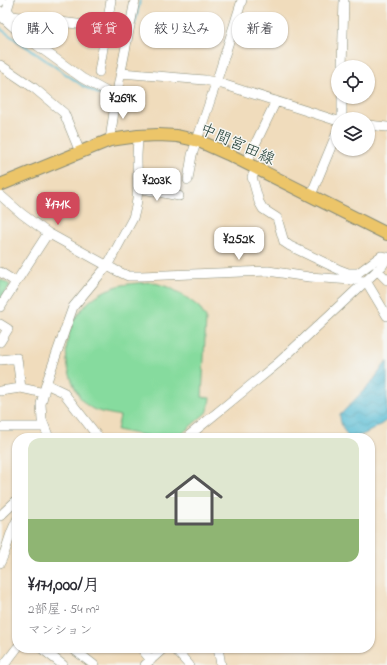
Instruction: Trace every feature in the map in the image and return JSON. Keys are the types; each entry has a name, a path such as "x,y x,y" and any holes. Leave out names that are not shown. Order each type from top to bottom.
{"main road":[{"name":"中間宮田線","path":"0,185 110,140 138,136 177,136 197,141 228,154 387,234"}],"street":[{"path":"10,0 7,10 12,16 76,24"},
{"path":"109,12 111,0"},
{"path":"132,15 135,0"},
{"path":"188,180 192,155 242,0"},
{"path":"342,60 344,0"},
{"path":"0,11 2,18 20,34 82,78 116,97"},
{"path":"99,72 103,48"},
{"path":"110,140 116,97 125,48"},
{"path":"0,65 34,88 64,113 80,152"},
{"path":"121,73 216,82 331,119"},
{"path":"246,163 276,101"},
{"path":"375,126 387,127"},
{"path":"48,433 42,420 41,404 46,384 73,307 108,266 133,218 138,201 138,136"},
{"path":"311,195 331,147"},
{"path":"192,433 278,363 382,266 387,258 381,256 358,273 348,273 284,242 277,218 263,209 259,202 252,177 257,168"},
{"path":"138,188 179,196"},
{"path":"0,195 22,214 48,233 128,276 268,271 309,277 366,281"},
{"path":"0,307 48,233"},
{"path":"377,270 387,280"},
{"path":"0,272 16,282"},
{"path":"366,281 387,316"},
{"path":"0,324 8,329 0,342"},
{"path":"0,360 17,358 21,388"},
{"path":"46,384 63,392 95,433"},
{"path":"0,391 21,388 44,393"},
{"path":"0,427 45,427"},
{"path":"0,516 12,505"},
{"path":"0,563 12,529"},
{"path":"4,665 13,653"},
{"path":"47,653 63,665"},
{"path":"78,653 94,665"},
{"path":"144,653 148,662 158,653"},
{"path":"178,653 189,665"}],"green space":[{"path":"0,279 10,285 0,301"},
{"path":"152,282 171,288 199,307 206,318 202,397 210,398 208,411 183,433 132,433 117,430 120,416 95,410 85,404 71,378 66,353 67,341 75,319 91,300 101,293 119,286"}],"water":[{"path":"387,361 387,420 366,433 345,433 340,415 372,382"}],"waterway":[{"path":"135,24 140,0"},
{"path":"0,27 2,30 83,86 110,100"}]}
